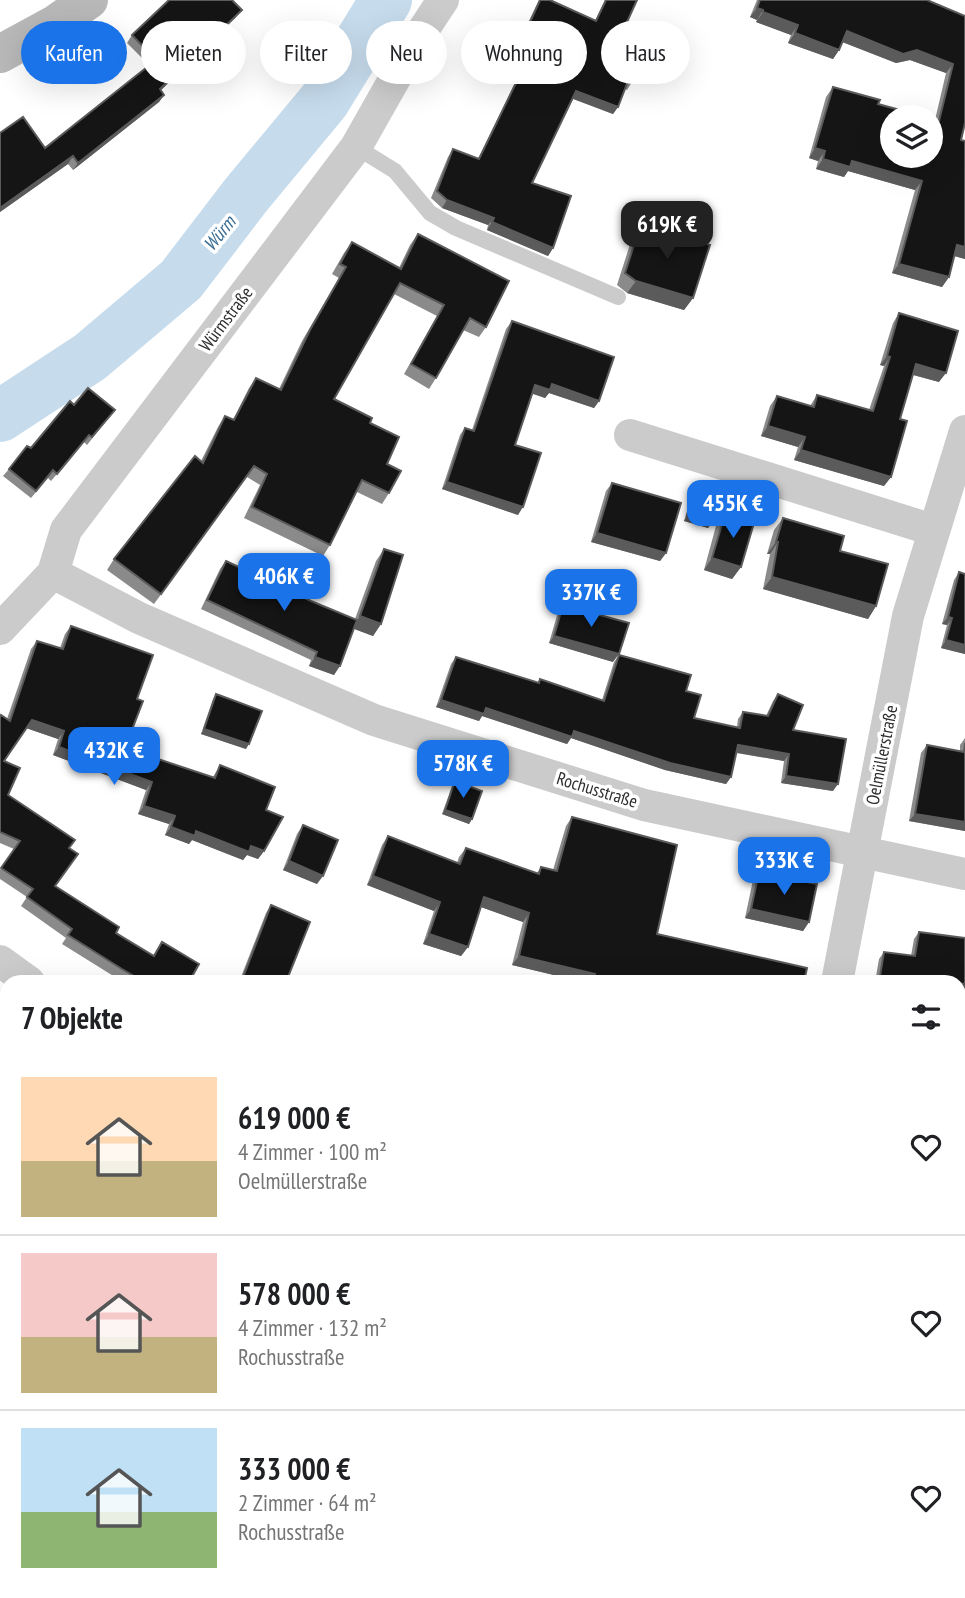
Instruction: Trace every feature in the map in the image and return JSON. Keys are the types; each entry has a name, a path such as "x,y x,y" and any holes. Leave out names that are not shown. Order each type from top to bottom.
{"main road":[{"path":"0,54 54,24 89,0"}],"street":[{"name":"Würmstraße","path":"0,629 53,573 66,530 356,147 416,41 443,0"},
{"name":"Oelmüllerstraße","path":"838,975 908,617 965,431"},
{"path":"630,435 933,530"},
{"name":"Rochusstraße","path":"53,573 139,618 374,720 644,805 965,874"},
{"path":"0,961 19,975"}],"lane":[{"path":"356,147 395,171 430,213 456,228 618,297"}],"building":[{"path":"169,0 232,0 242,10 231,21 147,21"},
{"path":"540,0 550,0 596,21 606,0 637,0 627,21 601,21 601,84 627,84 618,107 576,91 532,183 571,196 553,248 492,222 494,218 447,200 437,191 453,149 479,159 515,84 587,84 587,21 530,21"},
{"path":"760,0 927,0 965,16 965,123 961,140 965,141 965,247 957,245 949,277 899,264 922,181 852,161 850,167 823,159 825,151 815,148 833,87 880,100 880,168 943,168 943,105 953,64 917,50 903,54 847,31 839,50 795,33 798,25 757,8"},
{"path":"141,26 141,44 132,35"},
{"path":"141,72 141,84 165,84 160,89 164,95 78,163 73,156 0,208 0,133 23,117 45,148"},
{"path":"641,223 710,245 693,298 636,281 625,273"},
{"path":"418,234 509,281 486,327 470,318 436,378 411,364 444,305 400,283 334,399 372,418 370,423 399,437 387,464 401,471 389,493 362,480 330,545 252,507 267,474 254,466 161,594 114,559 195,456 203,463 225,416 234,420 256,378 281,390 310,330 346,267 340,264 352,242 401,269"},
{"path":"899,313 958,331 946,373 916,364 900,419 907,421 891,477 801,450 805,437 768,426 777,396 814,407 817,395 873,411 890,357 887,356"},
{"path":"512,321 614,357 599,401 552,384 550,390 535,385 515,445 541,453 523,507 447,482 465,428 474,431"},
{"path":"88,388 115,410 92,437 89,435 57,474 53,470 36,491 9,469 27,446 31,448 70,401 74,405"},
{"path":"612,483 681,503 666,553 597,533"},
{"path":"697,483 721,490 711,524 687,516"},
{"path":"725,514 754,523 741,567 712,558"},
{"path":"783,518 844,536 840,551 888,564 876,606 772,577 776,542"},
{"path":"384,549 403,555 381,624 360,616"},
{"path":"226,561 357,620 340,666 315,657 317,652 207,600"},
{"path":"959,572 965,574 965,645 946,640 952,618 948,617"},
{"path":"563,605 629,623 619,654 554,636"},
{"path":"71,626 153,655 137,699 143,701 125,748 215,778 220,765 275,787 266,810 283,817 264,851 251,846 249,852 196,831 195,836 171,827 175,816 144,806 152,782 59,747 64,731 32,720 4,761 20,768 8,795 75,840 69,848 78,854 55,886 119,927 116,933 154,956 162,942 199,964 193,975 132,975 68,935 72,929 27,897 33,889 1,868 20,841 0,832 0,717 1,715 10,721 37,641 63,649"},
{"path":"619,655 691,675 686,691 701,695 694,718 740,728 743,712 768,716 778,694 803,705 793,730 846,739 838,784 786,776 789,754 738,745 731,777 670,763 574,731 572,737 486,708 484,714 441,700 456,657 539,683 540,679 604,701"},
{"path":"216,694 262,711 249,744 204,729"},
{"path":"965,743 965,822 915,814 927,745 964,752"},
{"path":"455,781 482,791 472,819 445,810"},
{"path":"572,817 677,845 657,934 807,968 806,975 595,975 519,956 529,913 484,897 468,947 429,934 440,902 373,876 388,836 460,864 466,848 539,874 541,867 557,871"},
{"path":"303,825 338,840 323,876 289,861"},
{"path":"759,872 817,884 809,922 751,909"},
{"path":"271,905 310,922 289,975 244,975"},
{"path":"919,932 965,938 965,975 880,975 884,952 915,956"}],"waterway":[{"name":"Würm","path":"0,416 90,357 181,280 246,195 324,101 386,0"}]}
